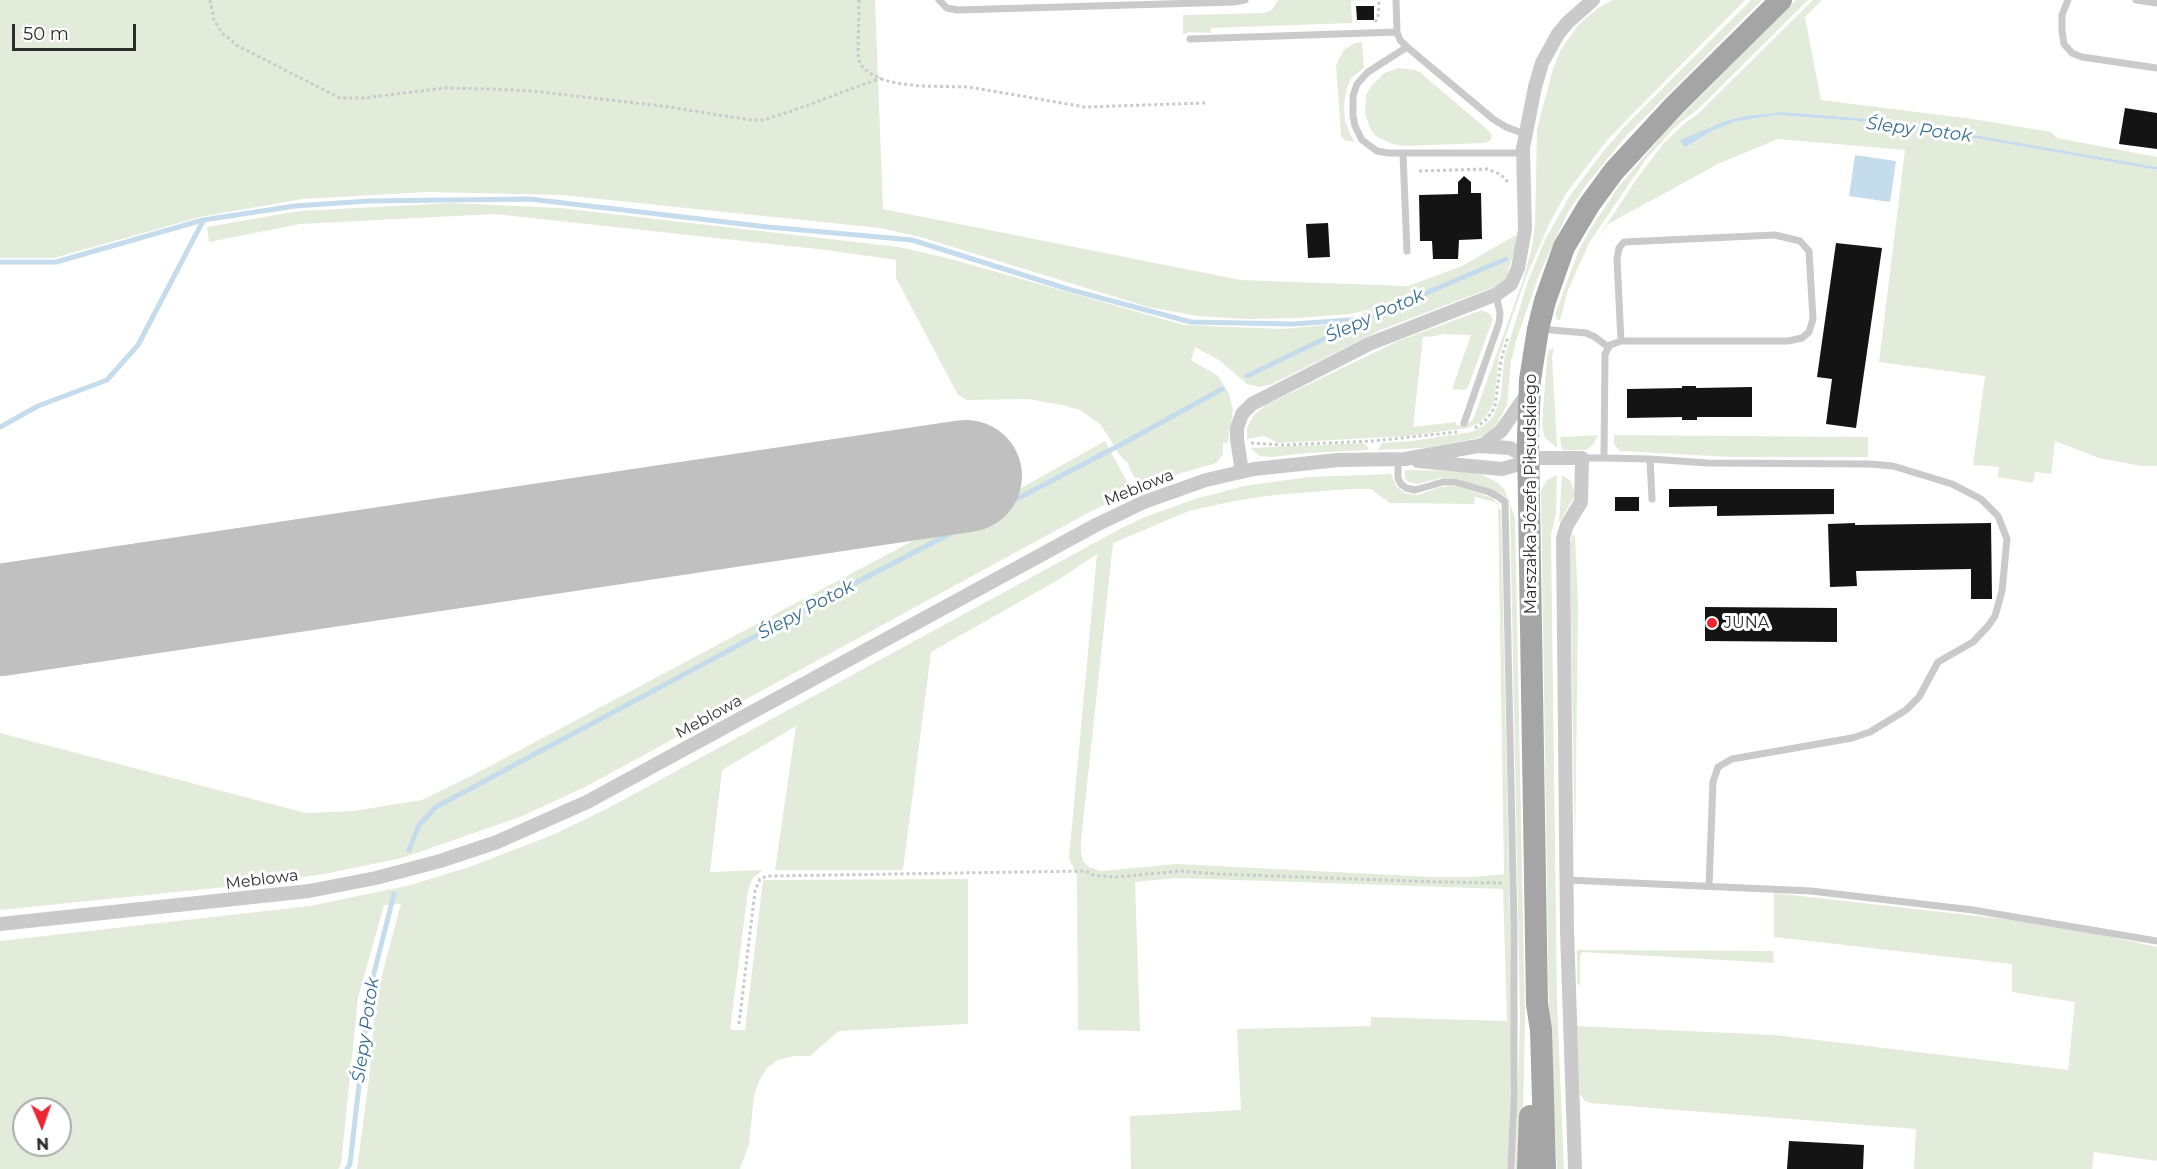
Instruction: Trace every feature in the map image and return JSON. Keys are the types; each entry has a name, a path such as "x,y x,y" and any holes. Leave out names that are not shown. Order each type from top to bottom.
{"main road":[{"name":"Marszałka Józefa Piłsudskiego","path":"1545,1169 1541,1030 1537,1004 1529,458 1529,392 1538,329 1548,291 1564,247 1589,205 1614,171 1674,106 1781,0"},
{"name":"Marszałka Józefa Piłsudskiego","path":"1528,1169 1533,1031 1537,1004"}],"street":[{"path":"1242,472 1237,428 1242,414 1252,404 1369,344 1496,295 1506,289 1514,279 1523,245 1526,208 1523,153 1535,87 1549,48 1568,22 1593,0"},
{"name":"Meblowa","path":"1478,446 1501,431 1529,392"},
{"name":"Meblowa","path":"1401,459 1478,446 1510,448 1529,458"},
{"path":"1529,458 1582,458 1581,502 1567,525 1563,538 1567,880 1575,1169"},
{"name":"Meblowa","path":"0,924 309,891 376,878 440,861 497,842 587,802 1095,525 1144,502 1206,480 1242,472 1338,460 1401,459 1502,469 1529,458"}],"lane":[{"path":"939,0 947,8 957,10 1245,0"},
{"path":"1396,0 1397,32 1400,40 1493,119 1525,134"},
{"path":"2058,0 2067,3 2062,15 2062,38 2066,47 2074,55 2157,68"},
{"path":"2136,0 2157,3"},
{"path":"1190,39 1397,32"},
{"path":"1407,47 1364,76 1355,90 1353,102 1355,126 1362,140 1377,151 1403,154 1523,153"},
{"path":"1403,154 1407,250"},
{"path":"1604,458 1605,354 1608,347 1621,341 1788,341 1802,338 1809,332 1813,319 1809,251 1800,241 1791,237 1775,236 1624,242 1619,248 1617,259 1621,341"},
{"path":"1464,423 1499,323 1500,313 1496,295"},
{"path":"1538,329 1586,333 1608,347"},
{"path":"1582,458 1893,466 1952,484 1981,499 1998,516 2007,539 2002,591 1995,616 1973,642 1938,662 1919,697 1906,710 1870,732 1852,738 1732,759 1718,767 1713,782 1709,886"},
{"path":"1401,459 1398,478 1406,488 1415,490 1443,482 1455,482 1489,492 1505,502 1513,883 1514,1096 1511,1169"},
{"path":"1650,459 1652,499"},
{"path":"1567,880 1800,890 1972,910 2157,941"}],"path":[{"path":"210,0 214,20 222,33 238,46 340,98 364,98 444,88 532,91 763,120 881,78"},
{"path":"859,0 858,54 860,64 869,73 896,83 969,87 1085,107 1205,103"},
{"path":"1419,171 1492,170 1503,176 1510,188"},
{"path":"1469,429 1482,424 1495,407 1501,360 1509,335"},
{"path":"1248,443 1282,446 1391,440 1464,431"},
{"path":"739,1024 755,891 757,883 767,876 1086,871 1093,875 1116,877 1181,871 1513,883"}],"green space":[{"path":"0,0 875,0 883,209 1241,280 1408,286 1462,266 1516,235 1515,248 1506,279 1499,285 1383,329 1270,385 1260,387 1247,384 1219,360 1195,347 1191,360 1218,376 1229,393 1233,410 1228,443 1223,443 1223,454 1216,463 1142,487 1101,425 1080,410 1028,399 967,400 958,395 896,278 896,260 826,250 495,214 300,224 209,242 207,227 299,211 452,203 560,208 899,247 947,258 1184,325 1283,329 1345,323 1372,309 1350,314 1299,318 1246,319 1198,316 1148,307 920,237 880,228 561,195 428,192 302,199 200,217 54,258 0,258"},
{"path":"1278,0 1371,0 1351,1 1352,23 1211,28 1211,33 1189,32 1183,35 1183,15 1264,13 1272,10"},
{"path":"1613,0 1745,0 1608,139 1567,192 1550,222 1526,277 1499,356 1494,403 1485,418 1467,428 1407,436 1278,443 1264,436 1247,439 1247,428 1253,416 1266,405 1398,341 1482,310 1490,314 1493,319 1465,390 1452,389 1471,335 1442,334 1423,337 1413,427 1456,422 1456,425 1465,425 1473,420 1524,277 1532,247 1535,224 1537,129 1553,69 1561,49 1579,24 1598,8"},
{"path":"1751,0 1762,0 1626,136 1586,185 1567,214 1539,275 1516,341 1511,361 1507,405 1496,425 1486,434 1474,439 1424,448 1378,450 1382,443 1472,432 1493,417 1501,396 1504,359 1528,281 1545,240 1569,197 1625,126"},
{"path":"1796,0 1808,0 1697,110 1677,125 1646,159 1589,243 1568,290 1560,320 1558,320 1556,312 1578,252 1619,186 1668,129"},
{"path":"1813,0 1822,0 1805,17 1821,100 1973,119 2051,132 2057,138 2157,157 2157,167 1871,119 1784,112 1744,116 1725,121 1681,140 1686,148 1712,131 1734,122 1776,115 1871,122 1934,131 2157,170 2157,466 2141,466 2099,458 2055,441 2051,474 2035,472 2033,483 1998,477 1999,467 1973,465 1985,376 1879,362 1905,150 1778,139 1718,164 1608,224 1593,245 1638,177 1664,143 1698,114"},
{"path":"1362,42 1364,68 1351,78 1344,104 1345,121 1354,142 1344,140 1341,135 1336,65 1344,50 1355,43"},
{"path":"1399,68 1416,70 1422,74 1489,131 1492,135 1491,140 1485,143 1403,146 1392,144 1376,136 1365,114 1366,95 1371,86 1384,73"},
{"path":"1554,348 1552,357 1557,448 1545,438 1542,425 1547,358 1549,350"},
{"path":"1598,435 1593,445 1586,450 1562,450 1560,437"},
{"path":"1614,435 1868,437 1868,457 1731,457 1620,451 1614,444"},
{"path":"1105,441 1132,491 587,786 520,817 402,858 324,874 255,884 0,910 0,733 306,813 353,811 422,800 950,521 966,519"},
{"path":"1363,443 1368,450 1271,457 1260,456 1250,448"},
{"path":"1405,470 1464,471 1483,475 1498,483 1505,490 1515,518 1525,1019 1522,1169 1515,1169 1520,1019 1510,506 1507,498 1501,493 1454,478 1440,478 1417,484 1409,482 1405,479"},
{"path":"1390,472 1397,487 1404,493 1418,495 1440,487 1457,486 1493,498 1496,502 1475,497 1474,504 1390,503 1371,489 1274,495 1189,511 1113,543 1081,841 1083,861 1089,867 1101,871 1177,864 1434,877 1504,874 1498,506 1501,511 1512,1021 1508,1169 1131,1169 1130,1116 1241,1110 1237,1029 1371,1026 1371,1017 1507,1021 1503,889 1177,878 1135,882 1140,1031 1078,1030 1077,876 1069,858 1097,554 1058,580 931,652 903,870 775,870 796,726 722,770 710,872 763,870 752,879 748,891 730,1030 745,1030 763,880 968,879 968,1024 839,1031 810,1056 795,1056 778,1060 766,1069 759,1081 754,1096 749,1144 740,1169 357,1169 369,1078 376,997 401,904 384,905 358,998 341,1164 338,1169 0,1169 0,941 310,906 411,885 472,866 555,834 612,806 1145,517 1195,499 1244,486 1309,477 1390,474"},
{"path":"1557,475 1556,513 1551,535 1557,1004 1564,1169 1557,1169 1549,1022 1541,490 1547,480"},
{"path":"1562,475 1571,481 1575,495 1559,523"},
{"path":"1573,534 1575,536 1578,603 1575,858 1570,543"},
{"path":"1774,893 2012,920 2093,933 2157,947 2157,1161 2094,1152 2092,1169 1914,1169 1916,1129 1590,1103 1584,1100 1580,1094 1577,1026 1775,1035 2068,1070 2075,1002 2012,992 2012,964 1774,937"},
{"path":"1577,950 1773,951 1774,963 1582,952 1580,985 1577,984"}],"water":[{"path":"1784,112 1871,119 1956,132 2157,167 2157,170 1934,131 1871,122 1776,115 1734,122 1712,131 1685,148 1680,140 1725,121 1744,116"},
{"path":"1855,155 1896,161 1890,202 1849,196"}],"building":[{"path":"1356,6 1374,6 1374,20 1357,20"},
{"path":"2125,108 2157,113 2157,149 2119,144"},
{"path":"1464,176 1471,182 1471,193 1481,193 1482,239 1459,240 1458,259 1433,259 1432,241 1420,241 1419,195 1458,194 1458,182"},
{"path":"1328,223 1330,257 1308,258 1306,224"},
{"path":"1836,243 1882,248 1856,428 1826,424 1832,379 1817,377"},
{"path":"1682,386 1752,387 1752,417 1697,417 1697,420 1682,420 1682,417 1627,418 1627,389 1682,388"},
{"path":"1669,489 1834,489 1834,514 1717,516 1717,506 1669,507"},
{"path":"1615,497 1639,497 1639,511 1615,511"},
{"path":"1855,523 1855,525 1991,523 1992,599 1971,599 1971,569 1856,571 1857,586 1830,587 1828,524"},
{"path":"1705,607 1837,608 1837,642 1705,641"},
{"path":"1789,1141 1864,1145 1863,1169 1787,1169"}],"waterway":[{"path":"0,262 56,262 203,220 295,206 368,201 530,199 768,227 912,240 1071,290 1191,322 1293,324 1365,319"},
{"path":"0,427 38,406 107,380 138,345 203,221"},
{"name":"Ślepy Potok","path":"1247,376 1365,319 1506,259"},
{"name":"Ślepy Potok","path":"409,850 419,825 436,807 1222,389"},
{"name":"Ślepy Potok","path":"347,1169 350,1164 370,989 394,894"}],"runway":[{"path":"0,620 966,476"}],"place":[{"name":"JUNA","path":"1712,623"}]}
